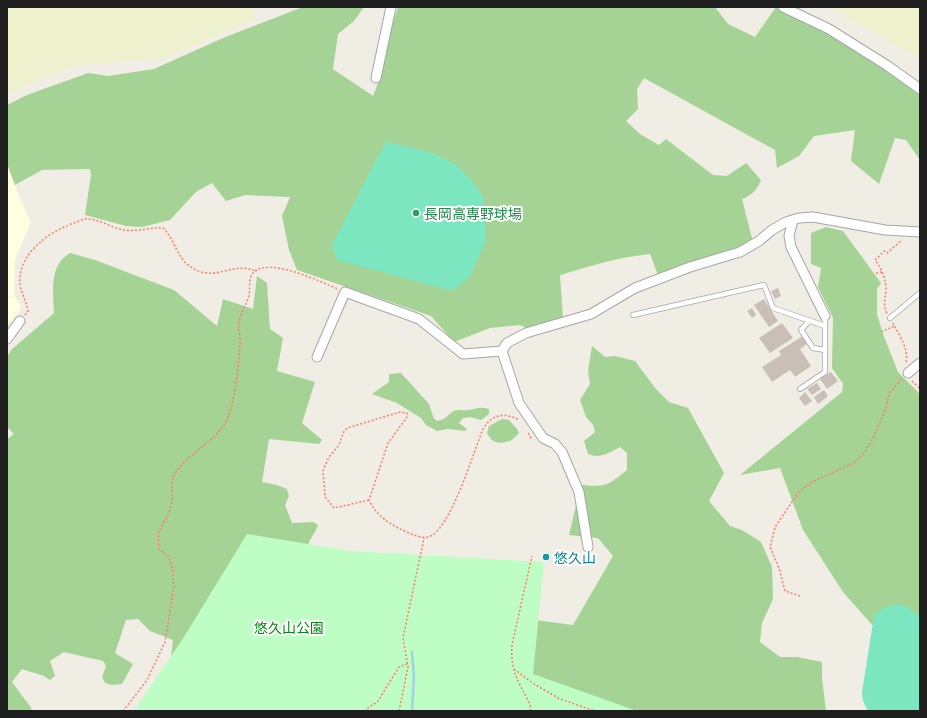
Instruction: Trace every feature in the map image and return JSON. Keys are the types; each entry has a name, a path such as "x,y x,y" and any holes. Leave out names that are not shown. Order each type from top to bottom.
{"street":[{"path":"376,78 391,7"},
{"path":"783,7 829,29 888,66 920,89"},
{"path":"588,547 579,492 562,452 555,444 544,438 519,402 502,351 507,342 526,333 591,314 635,288 690,267 740,252 759,241 772,230 793,220 813,216 885,230 920,232"},
{"path":"793,220 790,236 791,247 825,316"},
{"path":"317,357 345,292 419,319 463,354 502,351"},
{"path":"7,339 20,321"},
{"path":"908,373 920,363"}],"lane":[{"path":"633,315 764,285 773,308 825,326"},
{"path":"890,318 920,293"},
{"path":"800,389 825,372 825,316"},
{"path":"809,320 801,330 814,348 825,350"}],"path":[{"path":"20,321 28,311 27,304 20,289 20,275 23,263 32,250 49,235 63,227 87,218 123,230 163,228 168,232 186,264 199,271 211,274 244,267 255,271 270,267 296,272 345,292"},
{"path":"123,711 147,680 165,642 174,587 172,566 169,556 159,549 158,540 160,528 172,505 172,482 176,473 193,452 216,435 229,416 235,387 240,343 239,321 249,295 250,277 255,271"},
{"path":"876,273 882,272"},
{"path":"881,332 894,326"},
{"path":"800,596 784,592 781,584 779,568 770,547 775,527 787,507 803,490 815,480 854,463 865,452 886,408 889,394 899,380 908,373"},
{"path":"369,500 334,508 325,497 323,470 329,457 339,445 343,433 347,428 404,411 406,413 407,417 388,443 369,500 373,508 393,526 424,538 436,533 455,503 478,440 487,422 494,417 503,414 512,416 522,424"},
{"path":"528,433 531,438 544,438"},
{"path":"399,711 407,664 403,638 424,538"},
{"path":"531,711 530,704 512,668 512,646 532,556"},
{"path":"364,711 378,701 399,667 407,664"},
{"path":"512,668 534,684 560,698 595,711"}],"shaded area":[{"path":"7,7 251,7 256,18 166,57 82,65 65,69 7,94"},
{"path":"830,7 920,7 920,59 842,14"},
{"path":"7,164 31,222 15,260 14,295 21,306 19,312 7,325"}],"green space":[{"path":"303,7 364,7 354,21 338,34 333,69 373,96 381,74 391,29 398,7 715,7 728,24 755,37 776,7 826,32 877,63 920,93 920,160 906,140 895,138 879,184 851,161 855,130 814,136 799,156 777,168 775,150 644,78 637,89 638,109 626,121 640,134 659,145 666,139 713,175 727,176 746,163 761,180 754,192 742,199 753,242 658,275 650,254 638,255 593,265 560,275 563,318 528,329 520,325 490,328 454,342 431,316 297,270 289,250 282,216 290,197 245,195 226,201 212,183 196,192 170,220 142,227 126,226 85,215 91,175 90,169 42,170 15,185 7,164 7,105 27,95 88,73 108,76 154,69 223,38"},
{"name":"長岡高専野球場","path":"388,142 433,153 458,166 473,182 483,197 486,241 470,276 453,291 337,260 332,245 385,143"},
{"path":"826,227 843,231 881,283 877,289 877,314 883,334 898,372 920,394 920,642 874,627 843,592 803,530 780,468 740,475 842,392 843,384 832,368 833,318 818,287 821,268 811,264 811,233"},
{"path":"70,253 95,260 174,290 217,326 223,299 253,309 257,276 267,283 270,329 283,338 277,371 315,382 302,423 322,440 319,444 269,439 262,482 287,489 289,496 285,505 292,523 313,522 318,525 307,548 170,665 173,640 150,631 138,619 126,620 115,653 133,664 122,684 112,685 105,683 102,677 106,666 103,661 64,652 50,661 55,676 50,680 44,676 22,669 12,682 32,709 28,711 7,711 7,439 14,434 7,427 7,357 11,350 54,313 53,288 55,272 63,258"},
{"path":"592,346 605,357 615,356 635,361 656,389 669,402 688,408 724,473 709,501 730,526 742,530 761,542 772,567 773,599 762,623 760,642 780,657 797,657 822,662 822,678 826,711 414,711 535,620 573,625 613,556 598,538 569,535 581,485 596,486 606,484 627,470 627,453 620,447 604,455 597,456 588,454 584,441 595,432 593,425 586,417 580,400 590,384 588,371"},
{"path":"401,373 429,404 434,419 438,421 444,419 452,412 457,410 483,408 489,409 489,414 481,420 470,417 463,418 459,423 467,429 465,431 448,429 437,431 426,425 421,418 397,403 372,394 389,382 389,374"},
{"path":"502,419 509,420 519,433 512,440 500,443 494,442 487,433 489,426"},
{"name":"悠久山公園","path":"247,534 351,551 544,562 533,674 637,711 134,711 184,637"},
{"path":"898,604 907,607 920,616 919,709 918,711 868,711 863,701 862,692 874,616 883,608"}],"building":[{"path":"778,288 781,296 775,299 771,291"},
{"path":"764,299 778,321 769,327 754,305"},
{"path":"752,308 756,315 752,318 747,311"},
{"path":"782,323 793,338 770,353 759,338"},
{"path":"803,336 808,343 800,349 811,366 795,377 790,370 772,382 762,367 781,355 779,351"},
{"path":"831,372 838,381 827,389 820,379"},
{"path":"817,383 821,389 812,395 807,389"},
{"path":"824,390 828,396 818,404 814,397"},
{"path":"805,392 812,401 805,406 799,398"}],"waterway":[{"path":"412,652 414,677 412,711"}],"place":[{"name":"長岡高専野球場","path":"416,213"},
{"name":"悠久山","path":"546,557"}]}
